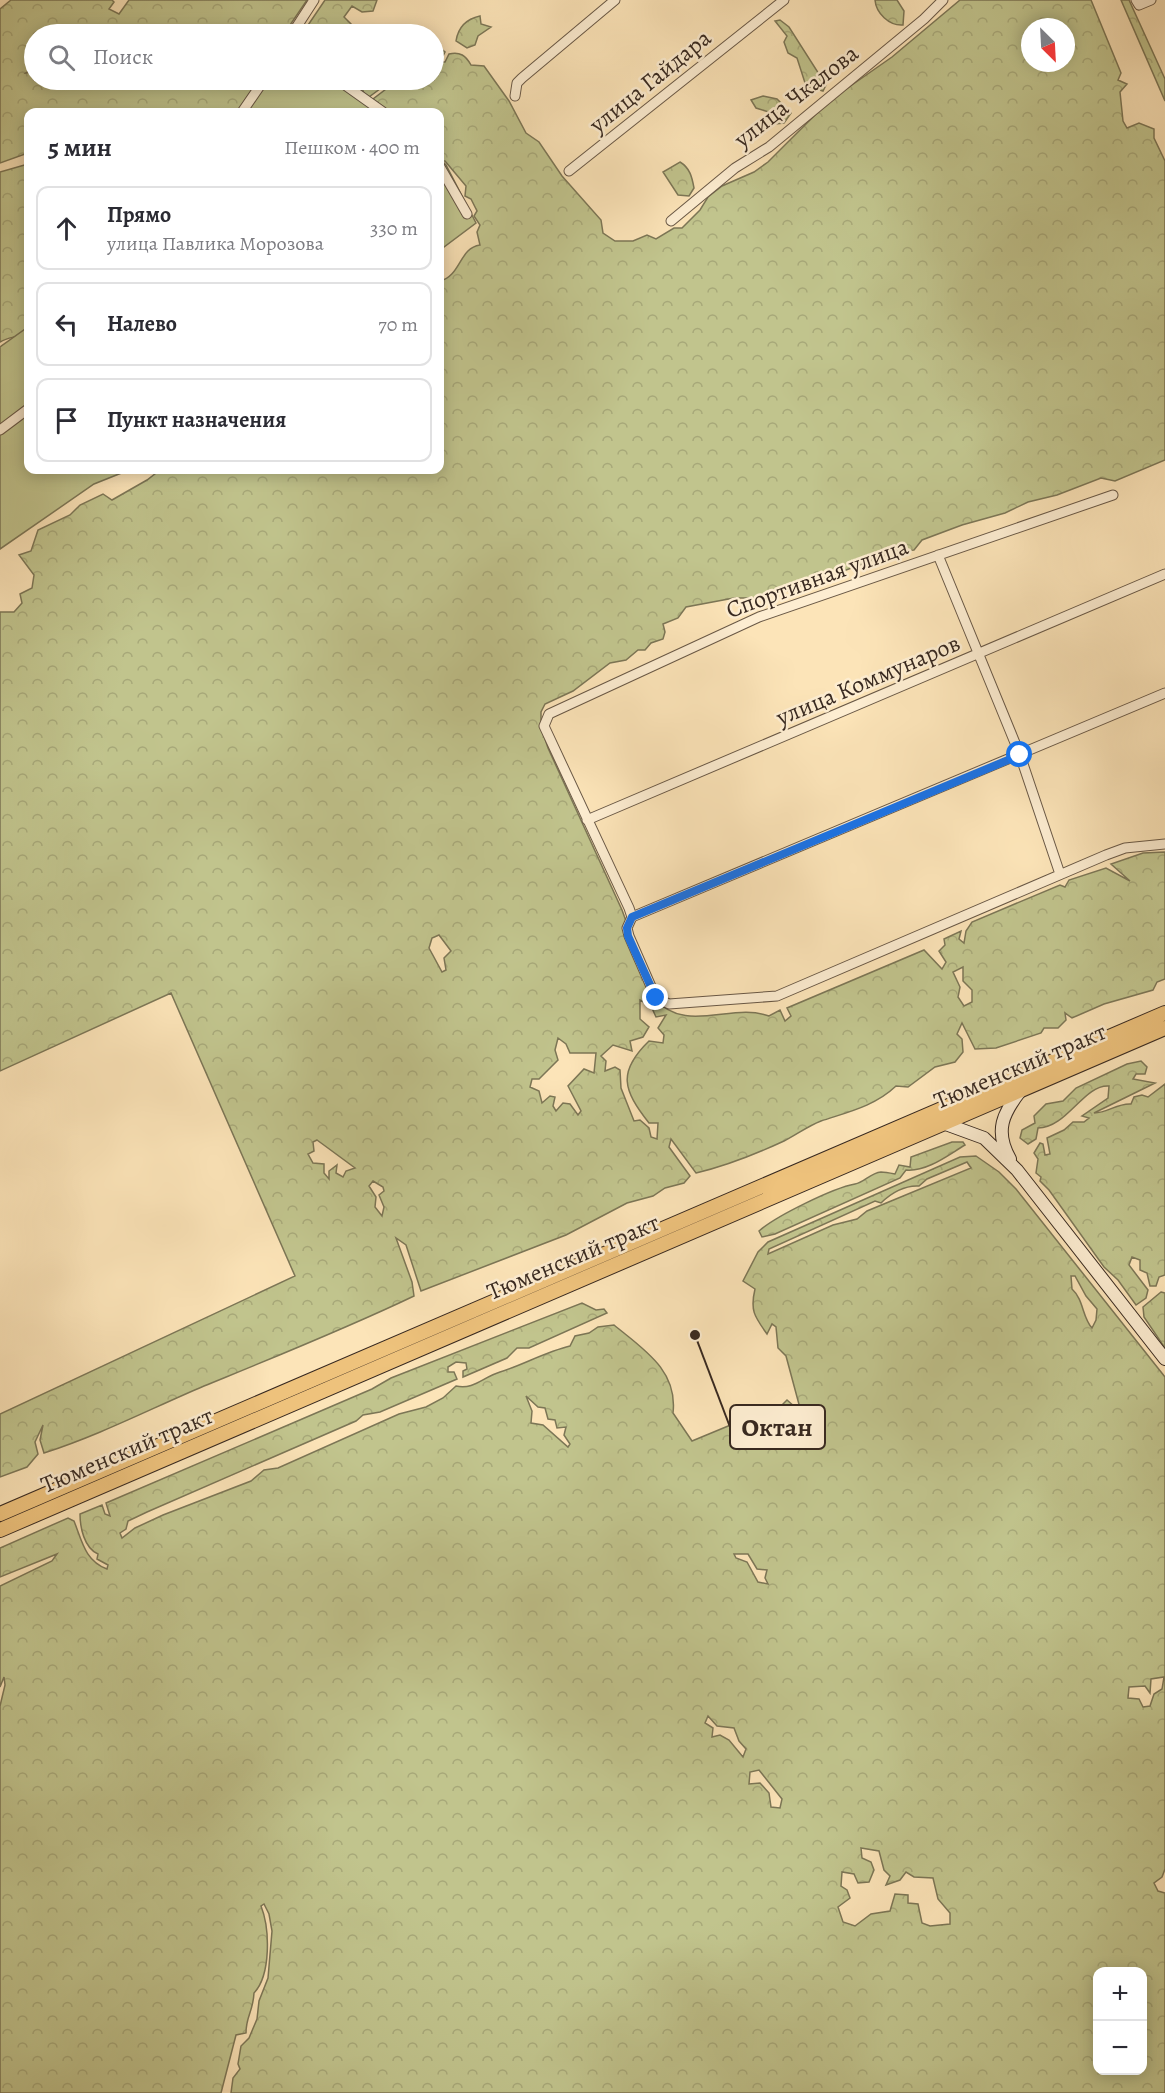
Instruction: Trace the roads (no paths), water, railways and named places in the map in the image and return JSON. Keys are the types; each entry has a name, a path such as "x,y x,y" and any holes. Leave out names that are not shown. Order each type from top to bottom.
{"main road":[{"name":"Тюменский тракт","path":"0,1514 1165,1013"},
{"name":"Тюменский тракт","path":"0,1530 1165,1028"}],"street":[{"path":"299,24 315,0"},
{"path":"514,96 517,83 522,78 615,0"},
{"name":"улица Гайдара","path":"569,171 784,0"},
{"name":"улица Чкалова","path":"671,221 735,168 769,147 924,19 943,0"},
{"path":"1138,2 1151,0"},
{"path":"245,108 257,90"},
{"path":"352,90 377,108"},
{"path":"444,174 467,214"},
{"path":"0,430 24,412"},
{"name":"Спортивная улица","path":"587,820 548,739 545,720 549,714 759,617 1113,495"},
{"path":"938,555 1020,755 1060,874"},
{"name":"улица Коммунаров","path":"587,820 1165,574"},
{"path":"1165,693 632,917 627,928 628,936 656,998 661,1002 682,1004 753,1000 791,991 1125,848 1165,844"},
{"path":"587,820 632,917"},
{"path":"1017,1170 1002,1140 1000,1125 1008,1105 1021,1090"},
{"path":"943,1124 984,1138 1017,1170 1165,1359"}],"place":[{"name":"Октан","path":"695,1335"}]}
